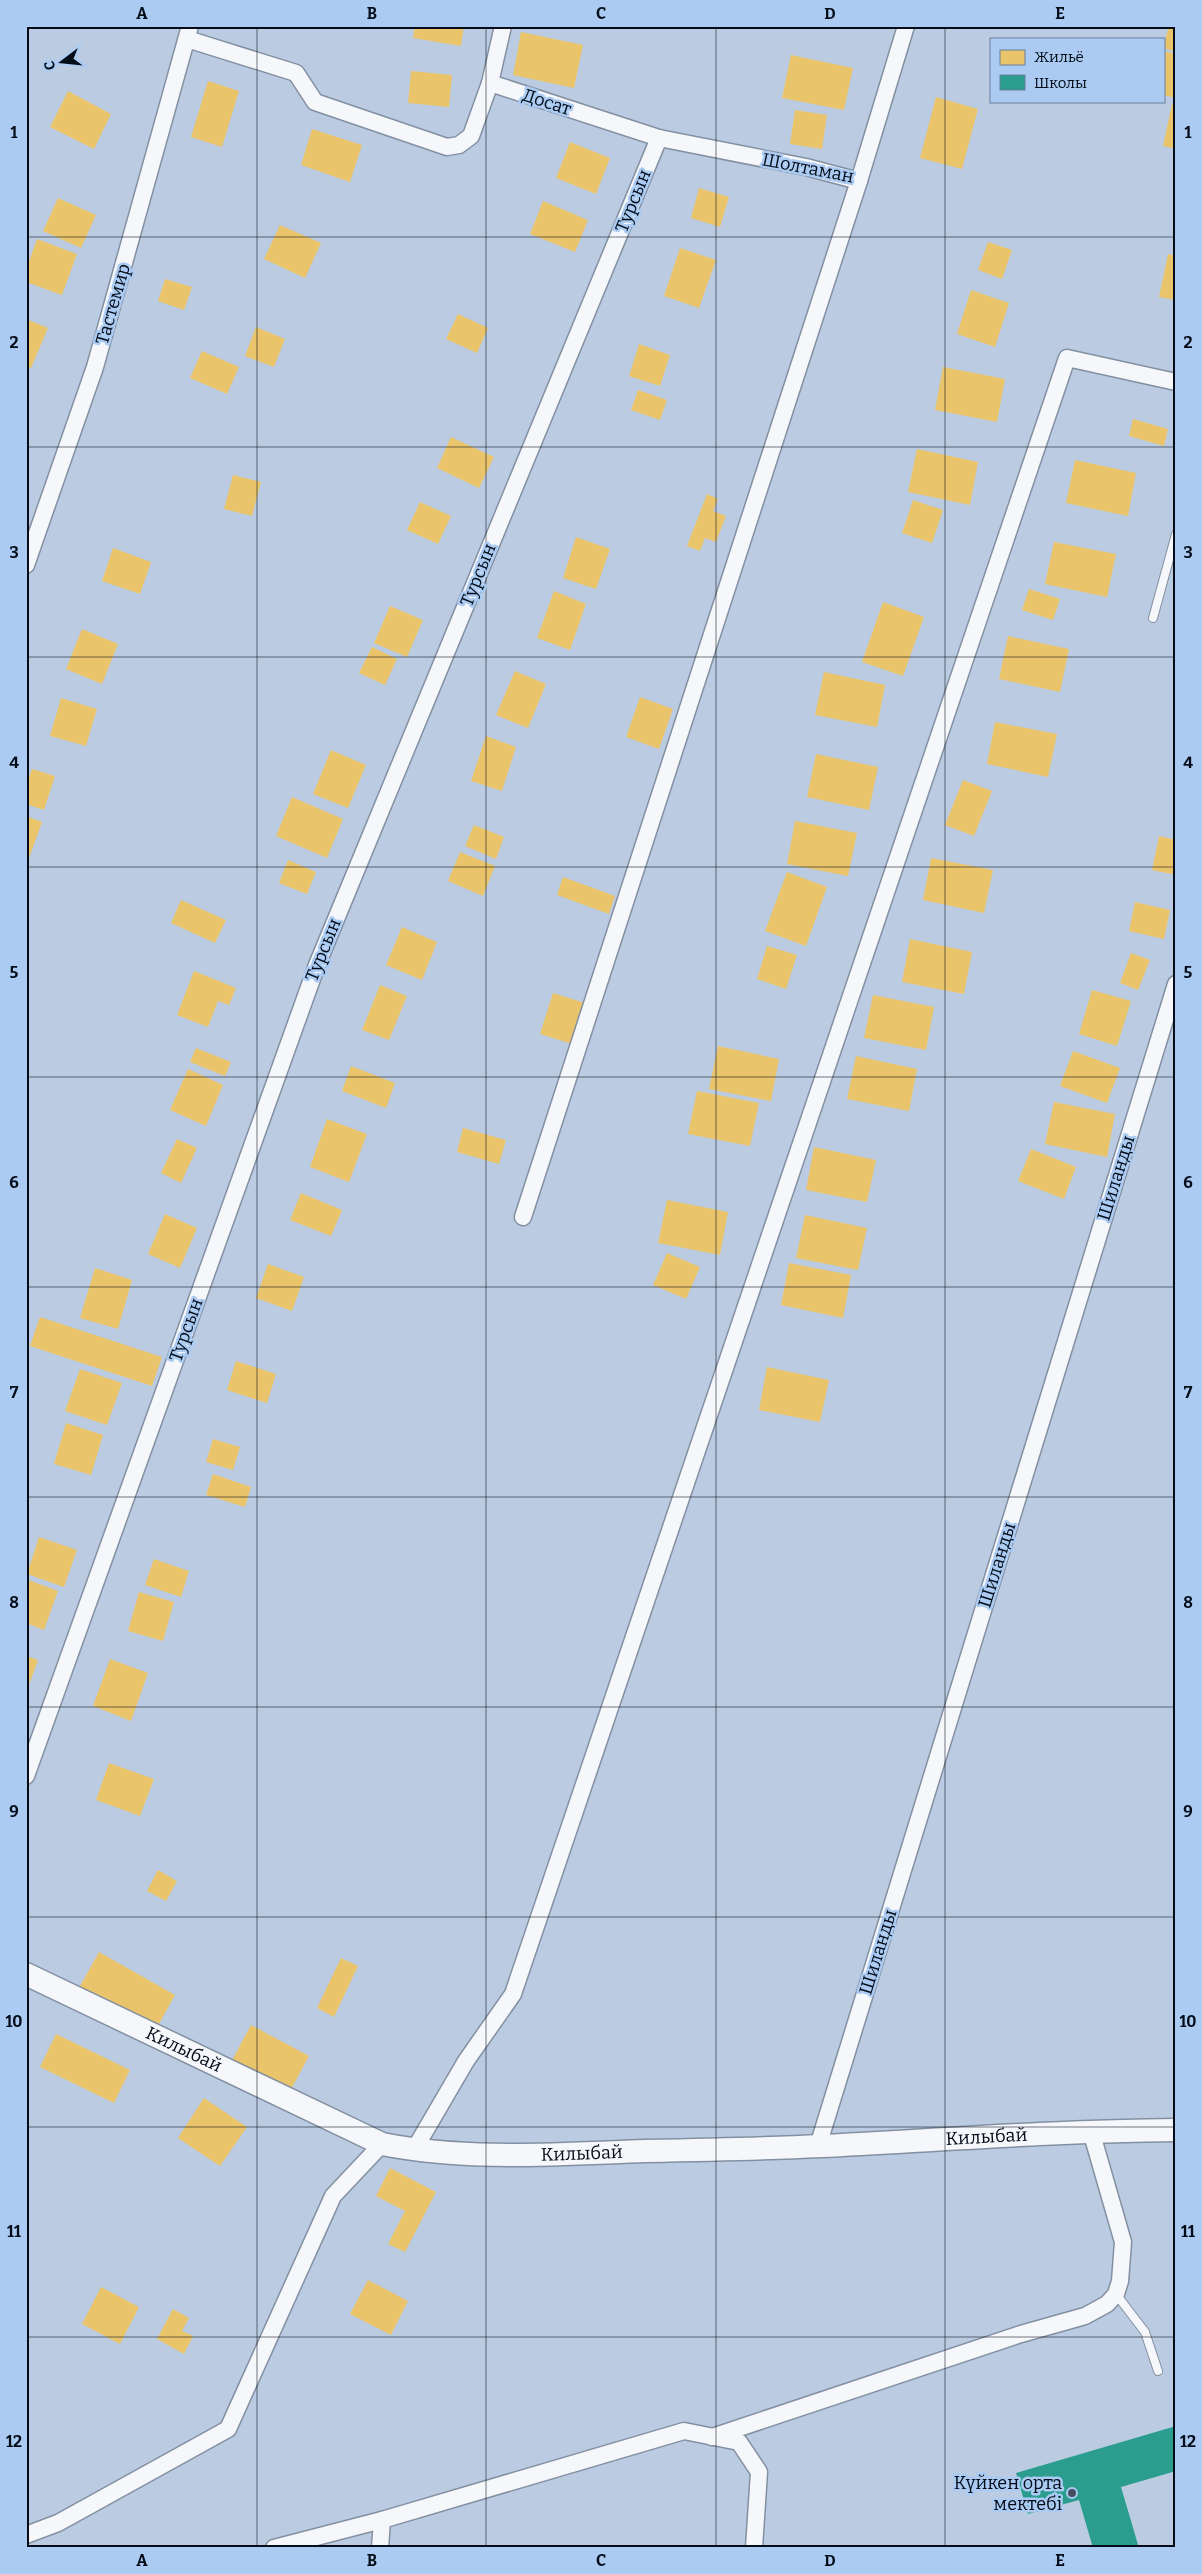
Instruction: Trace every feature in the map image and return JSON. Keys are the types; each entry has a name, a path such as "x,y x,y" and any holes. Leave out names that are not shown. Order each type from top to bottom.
{"street":[{"path":"188,33 296,73 315,102 448,147 459,145 471,136 490,83 503,26"},
{"name":"Шолтаман","path":"659,138 806,167 860,181 906,26"},
{"name":"Тастемир","path":"26,566 95,367 188,33"},
{"name":"Досат","path":"490,83 659,138"},
{"name":"Турсын","path":"26,1776 316,964 659,138"},
{"path":"523,1218 860,181"},
{"path":"414,2150 466,2061 513,1994 1067,358 1176,382"},
{"name":"Шиланды","path":"818,2146 1176,984"},
{"name":"Килыбай","path":"26,1974 382,2144 414,2150 457,2154 526,2154 818,2146 1091,2130 1176,2130"},
{"path":"712,2437 1021,2334 1084,2316 1107,2304 1116,2294 1120,2281 1123,2242 1091,2130"},
{"path":"26,2535 58,2523 228,2429 333,2196 382,2144"},
{"path":"274,2548 382,2520 684,2431 739,2442 759,2472 754,2548"},
{"path":"380,2548 382,2520"}],"lane":[{"path":"1153,618 1176,534"},
{"path":"1116,2294 1145,2332 1158,2371"}],"building: Жильё":[{"path":"415,26 464,26 461,46 413,38"},
{"path":"1169,26 1176,26 1176,52 1164,48"},
{"path":"521,32 583,45 574,88 513,75"},
{"path":"1164,51 1176,54 1176,98 1164,95"},
{"path":"791,55 853,68 844,110 782,98"},
{"path":"411,71 452,75 449,107 408,103"},
{"path":"208,81 239,91 222,147 191,137"},
{"path":"68,91 111,114 94,149 50,127"},
{"path":"936,97 978,109 962,169 920,158"},
{"path":"1172,104 1176,105 1176,149 1163,146"},
{"path":"795,110 827,115 822,149 790,144"},
{"path":"312,129 362,145 350,182 301,165"},
{"path":"570,142 610,158 596,194 556,178"},
{"path":"699,188 729,197 720,227 691,218"},
{"path":"58,198 96,215 81,248 43,231"},
{"path":"543,201 588,220 575,252 530,234"},
{"path":"280,225 321,243 305,278 264,259"},
{"path":"37,239 77,254 62,295 26,282 26,270"},
{"path":"988,242 1012,250 1002,279 978,270"},
{"path":"680,248 716,260 699,308 664,296"},
{"path":"1168,254 1176,256 1176,300 1159,297"},
{"path":"165,279 192,287 184,310 158,301"},
{"path":"971,290 1009,303 995,347 957,334"},
{"path":"458,314 488,328 477,353 446,339"},
{"path":"26,319 48,328 31,368 26,367"},
{"path":"256,327 285,339 274,367 245,356"},
{"path":"639,344 670,355 660,386 629,376"},
{"path":"202,351 239,367 227,394 190,378"},
{"path":"943,367 1005,379 997,422 935,410"},
{"path":"638,390 667,400 660,420 631,410"},
{"path":"1133,419 1168,429 1164,446 1129,436"},
{"path":"451,437 494,457 479,488 437,468"},
{"path":"917,449 978,462 970,505 908,492"},
{"path":"1075,460 1136,473 1128,516 1066,503"},
{"path":"233,475 261,482 252,516 224,509"},
{"path":"707,494 718,499 713,511 726,516 716,542 705,538 700,551 687,546"},
{"path":"913,500 943,510 932,543 902,533"},
{"path":"420,502 451,516 438,544 407,530"},
{"path":"576,537 610,549 596,589 563,578"},
{"path":"1054,542 1116,554 1107,597 1045,584"},
{"path":"113,548 151,562 140,594 102,581"},
{"path":"1029,589 1060,599 1053,620 1022,610"},
{"path":"554,591 586,604 570,650 537,638"},
{"path":"883,602 924,617 903,676 862,662"},
{"path":"390,606 423,620 407,657 374,643"},
{"path":"82,629 118,644 102,684 66,669"},
{"path":"1008,636 1069,649 1060,692 999,679"},
{"path":"372,647 397,659 385,685 359,673"},
{"path":"515,671 546,684 528,728 496,715"},
{"path":"824,672 885,685 877,727 815,715"},
{"path":"640,697 673,709 659,749 626,737"},
{"path":"61,698 97,709 86,746 50,736"},
{"path":"995,722 1057,734 1048,777 987,764"},
{"path":"486,736 516,747 502,791 471,781"},
{"path":"331,750 366,765 348,808 313,794"},
{"path":"816,754 878,767 869,810 807,797"},
{"path":"32,769 55,776 44,810 26,804 26,786"},
{"path":"963,780 992,791 974,836 945,825"},
{"path":"292,797 343,819 327,858 276,836"},
{"path":"26,816 42,822 28,861 26,861"},
{"path":"795,821 857,833 848,876 787,864"},
{"path":"474,825 504,837 496,859 465,846"},
{"path":"1159,836 1176,840 1176,875 1152,870"},
{"path":"460,852 495,866 483,896 448,881"},
{"path":"931,858 993,870 984,913 923,900"},
{"path":"288,860 316,872 307,894 279,883"},
{"path":"787,872 827,887 806,946 765,931"},
{"path":"563,877 615,896 609,914 557,895"},
{"path":"181,900 226,920 215,943 171,923"},
{"path":"1135,902 1170,910 1164,939 1129,931"},
{"path":"402,927 437,942 422,980 386,965"},
{"path":"910,939 972,952 964,994 902,982"},
{"path":"767,946 797,955 786,989 757,979"},
{"path":"1131,953 1150,960 1138,990 1120,983"},
{"path":"194,971 236,988 229,1005 218,1001 208,1027 177,1015"},
{"path":"380,985 407,996 389,1040 362,1030"},
{"path":"1092,990 1131,1001 1117,1046 1079,1034"},
{"path":"553,993 585,1003 572,1044 540,1034"},
{"path":"873,995 934,1007 926,1050 864,1038"},
{"path":"718,1046 779,1059 771,1101 709,1089"},
{"path":"196,1048 231,1062 225,1076 190,1062"},
{"path":"1073,1051 1120,1068 1107,1103 1060,1086"},
{"path":"856,1056 917,1069 909,1111 847,1099"},
{"path":"351,1066 395,1083 386,1108 342,1091"},
{"path":"188,1069 223,1085 206,1126 170,1110"},
{"path":"697,1091 759,1103 750,1146 688,1134"},
{"path":"1054,1102 1115,1114 1107,1157 1045,1144"},
{"path":"327,1119 367,1134 349,1182 310,1167"},
{"path":"463,1128 506,1140 499,1164 457,1152"},
{"path":"177,1139 197,1148 181,1183 161,1173"},
{"path":"814,1147 876,1160 867,1202 806,1190"},
{"path":"1031,1149 1076,1167 1064,1199 1018,1181"},
{"path":"301,1193 342,1210 331,1236 290,1220"},
{"path":"667,1200 728,1212 720,1255 658,1243"},
{"path":"165,1214 197,1228 180,1268 148,1254"},
{"path":"805,1215 867,1228 858,1270 796,1258"},
{"path":"667,1253 700,1267 686,1299 653,1285"},
{"path":"789,1263 851,1275 843,1318 781,1305"},
{"path":"268,1264 304,1277 292,1311 256,1298"},
{"path":"95,1268 132,1280 118,1329 80,1318"},
{"path":"40,1317 162,1357 152,1386 30,1346"},
{"path":"236,1361 276,1374 267,1403 227,1390"},
{"path":"767,1367 829,1380 820,1422 759,1410"},
{"path":"80,1369 122,1383 107,1425 65,1411"},
{"path":"66,1423 103,1435 91,1475 54,1464"},
{"path":"213,1439 240,1447 233,1470 206,1462"},
{"path":"213,1474 251,1487 245,1507 206,1495"},
{"path":"39,1537 77,1550 64,1587 27,1574"},
{"path":"154,1559 189,1571 181,1597 145,1585"},
{"path":"26,1579 58,1591 44,1630 26,1623"},
{"path":"139,1592 174,1602 163,1641 128,1631"},
{"path":"26,1656 38,1660 26,1693"},
{"path":"110,1659 148,1673 131,1721 93,1706"},
{"path":"109,1763 154,1779 140,1816 96,1800"},
{"path":"158,1870 177,1881 166,1901 147,1891"},
{"path":"99,1952 175,1995 155,2031 79,1988"},
{"path":"341,1958 358,1966 334,2017 317,2008"},
{"path":"251,2025 309,2056 288,2095 230,2064"},
{"path":"56,2034 130,2070 114,2103 40,2067"},
{"path":"204,2098 247,2127 220,2166 178,2138"},
{"path":"390,2168 436,2192 405,2252 388,2244 405,2211 376,2196"},
{"path":"368,2280 408,2301 391,2335 350,2314"},
{"path":"101,2287 139,2307 120,2344 82,2324"},
{"path":"173,2309 189,2318 182,2331 193,2336 184,2354 157,2339"}],"building: Школы":[{"name":"Күйкен орта мектебі","path":"1176,2426 1176,2471 1121,2487 1139,2548 1093,2548 1079,2500 1028,2514 1016,2473"}],"place":[{"name":"Күйкен орта мектебі","path":"1072,2493"}]}
